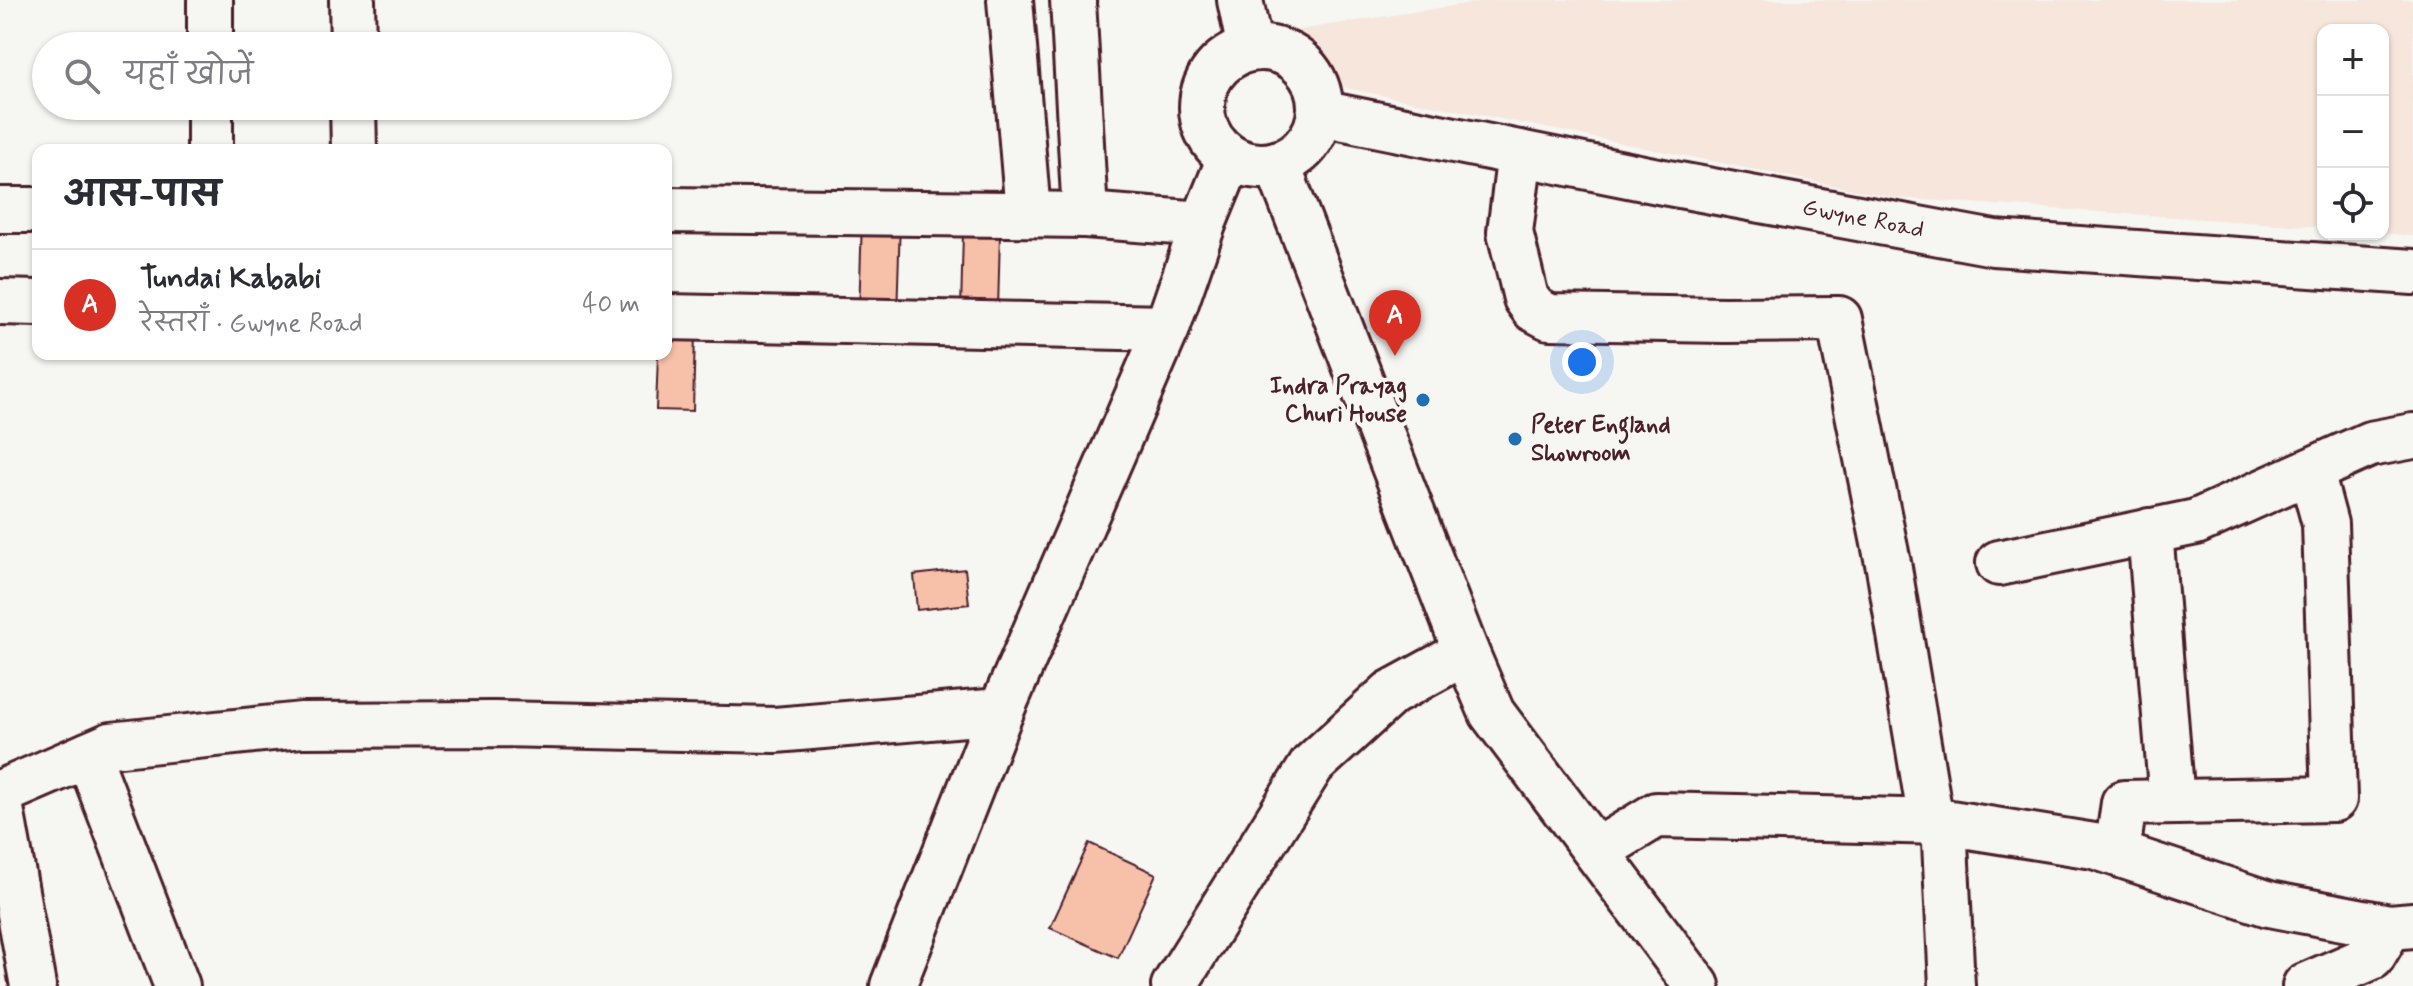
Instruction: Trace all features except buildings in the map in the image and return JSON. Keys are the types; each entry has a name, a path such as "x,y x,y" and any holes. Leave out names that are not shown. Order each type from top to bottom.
{"street":[{"path":"210,0 210,32"},
{"path":"352,0 353,32"},
{"path":"1010,0 1028,213"},
{"path":"1073,0 1085,215"},
{"path":"1240,0 1250,49"},
{"path":"1270,48 1289,54 1305,66 1315,81 1320,100 1320,119 1313,136 1301,151 1285,162 1266,166 1247,165 1230,158 1215,145 1205,127 1201,107 1205,87 1215,69 1230,56 1250,49 1270,48"},
{"name":"Gwyne Road","path":"1320,113 1994,243 2413,272"},
{"path":"210,120 210,144"},
{"path":"353,120 354,144"},
{"path":"1520,153 1510,232 1526,298 1541,313 1549,317 1839,319 1938,822 1952,986"},
{"path":"893,986 1001,711 1167,328 1230,158"},
{"path":"1277,164 1492,713 1697,986"},
{"path":"0,210 32,210"},
{"path":"672,210 1028,213 1203,224"},
{"path":"0,302 32,303"},
{"path":"672,317 1167,328"},
{"path":"1999,563 2196,522 2370,444 2413,436"},
{"path":"2117,853 2124,803 2334,799 2325,524 2311,472"},
{"path":"2150,531 2172,802"},
{"path":"1174,986 1312,765 1391,693 1466,652"},
{"path":"0,793 111,745 302,725 494,724 775,730 1001,711"},
{"path":"88,755 177,986"},
{"path":"0,803 33,986"},
{"path":"1597,851 1656,815 1938,822 2094,846 2269,904 2402,926"},
{"path":"2305,986 2372,957 2402,926"}],"shaded area":[{"path":"1490,0 2413,0 2413,236 2389,234 2389,24 2317,24 2317,227 1896,198 1341,87 1298,30"}],"place":[{"name":"Tundai Kababi","path":"1395,356"},
{"name":"Indra Prayag Churi House","path":"1423,400"},
{"name":"Peter England Showroom","path":"1515,439"}]}
